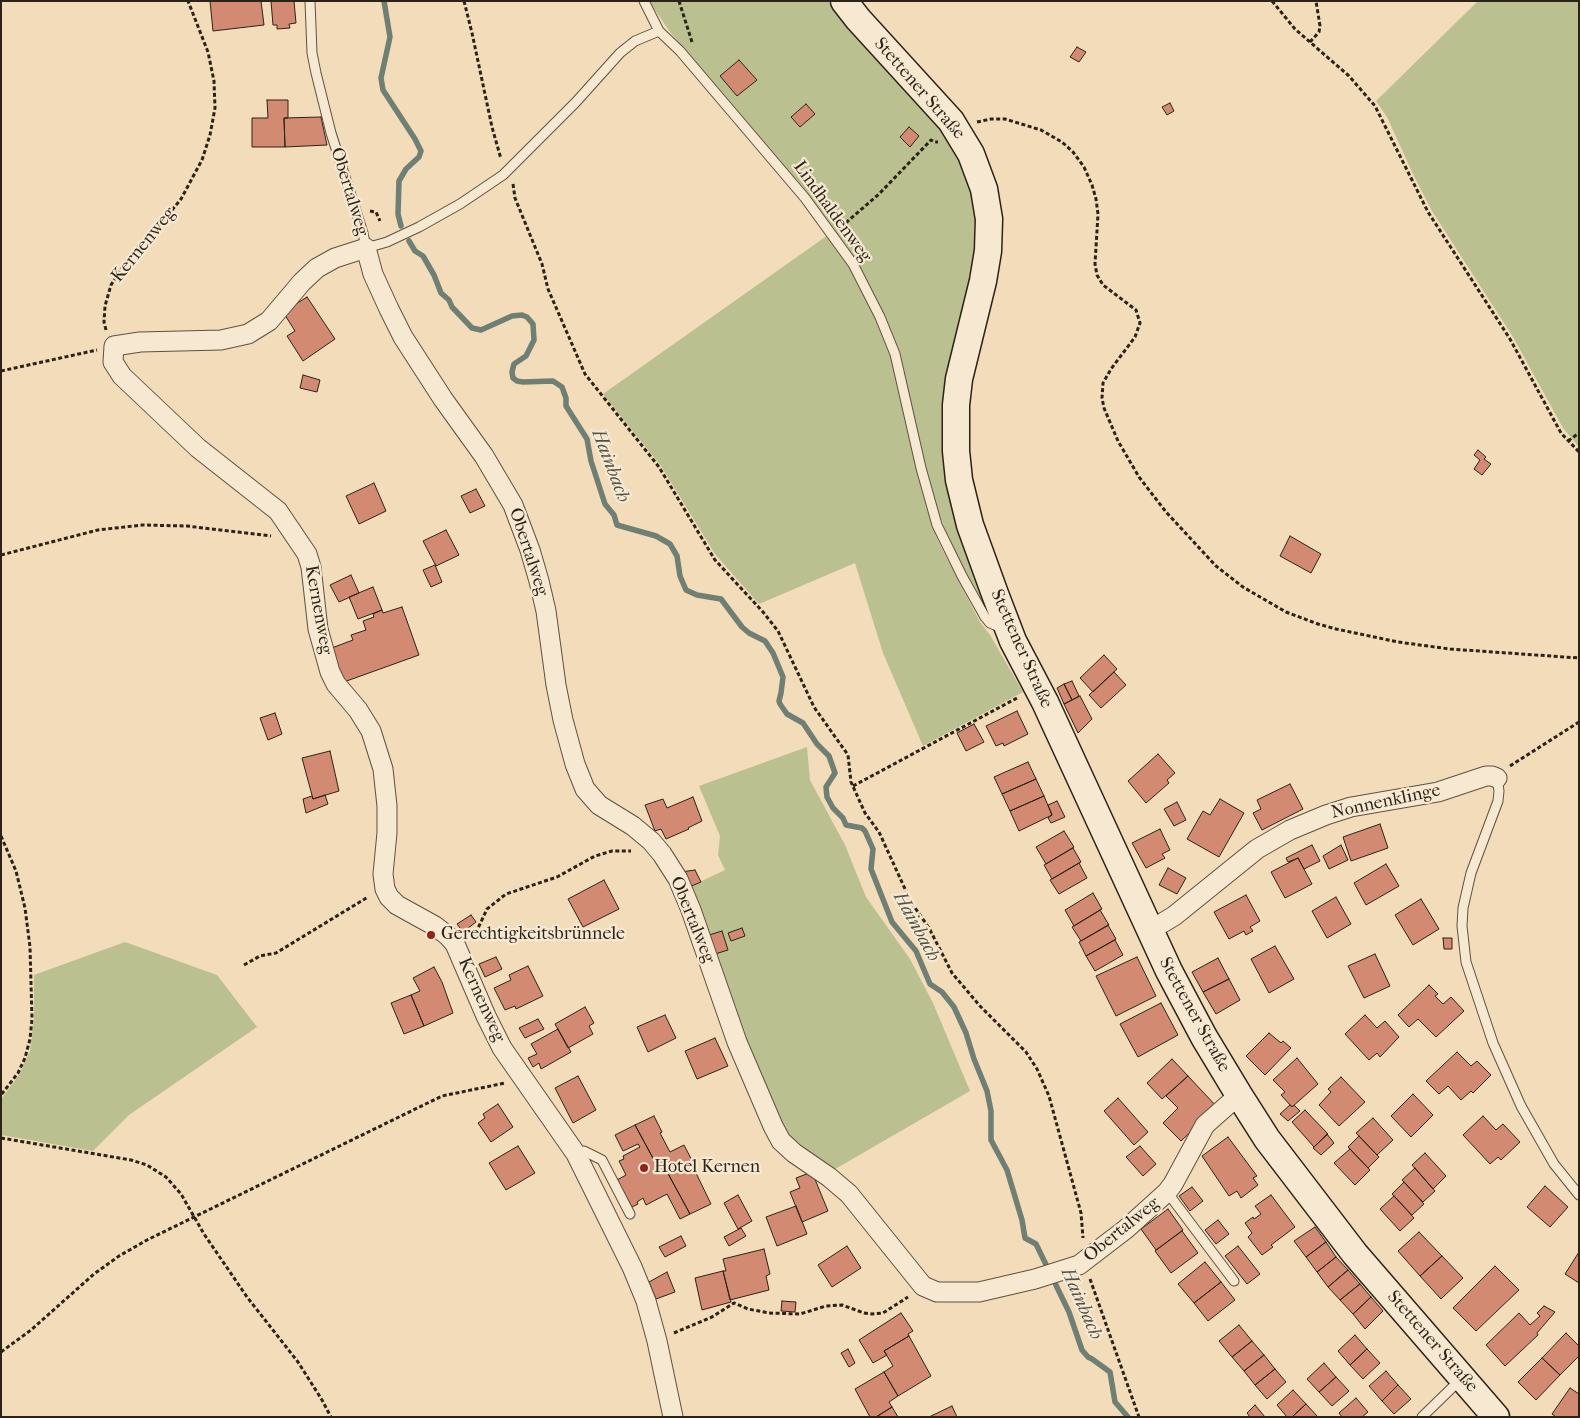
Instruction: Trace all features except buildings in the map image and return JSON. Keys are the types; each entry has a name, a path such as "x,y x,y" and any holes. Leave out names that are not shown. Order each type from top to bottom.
{"main road":[{"name":"Stettener Straße","path":"844,1 878,41 932,98 959,132 981,177 987,200 989,240 986,267 960,372 956,405 955,445 964,501 978,548 1009,631 1038,686 1150,931 1185,1002 1239,1096 1273,1147 1350,1248 1496,1417"}],"street":[{"path":"114,346 140,342 221,340 248,334 269,321 302,282 317,268 336,258 366,248"},
{"name":"Obertalweg","path":"366,248 373,274 388,309 443,399 510,498 525,534 543,596 563,720 581,781 599,805 643,834 657,847 685,893 737,1042 776,1133 794,1154 829,1177 850,1194 923,1286 937,1292 970,1293 1003,1288 1062,1271 1086,1260 1100,1247 1126,1229 1167,1192 1205,1125 1239,1096"},
{"name":"Kernenweg","path":"114,346 113,362 122,376 198,448 278,511 307,554 311,567 316,617 330,672 339,689 368,725 375,739 380,758 385,780 387,806 387,833 383,874 385,889 389,897 397,905 448,936 458,947 472,986 494,1034 576,1154 635,1273 646,1301 657,1340 673,1417"},
{"name":"Nonnenklinge","path":"1150,931 1174,916 1257,849 1295,827 1351,807 1438,792 1486,776 1497,778"}],"lane":[{"name":"Obertalweg","path":"310,1 312,53 316,73 331,133 366,248"},
{"name":"Lindhaldenweg","path":"644,1 659,31 680,51 755,139 833,234 858,273 891,342 899,368 921,468 939,530 987,620 1009,631"},
{"path":"366,248 394,240 427,223 460,204 508,170 576,102 620,53 641,37 659,31"},
{"path":"1497,778 1498,801 1471,873 1463,908 1462,926 1466,962 1493,1043 1521,1106 1554,1164 1579,1195"},
{"path":"576,1154 584,1151 602,1160 630,1214"},
{"path":"1167,1192 1234,1281"},
{"path":"1422,1417 1463,1377"}],"path":[{"name":"Kernenweg","path":"114,346 104,327 108,291 130,257 174,209 189,186 202,160 213,122 215,87 212,67 188,1"},
{"path":"464,1 492,127 503,166 508,170 518,206 542,264 548,289 585,374 659,467 715,560 763,612 778,632 814,707 848,755 853,786 866,815 879,832 911,902 929,928 954,976 980,1006 1026,1052 1037,1069 1048,1096 1080,1209 1086,1260 1092,1285 1139,1417"},
{"path":"1272,1 1296,29 1349,76 1379,111 1428,212 1510,338 1557,426 1568,442 1579,452"},
{"path":"1310,42 1319,32 1320,26 1316,1"},
{"path":"833,234 879,194 931,140 935,142 946,140 980,121 991,119 1005,119 1049,134 1074,152 1092,184 1098,214 1095,264 1097,275 1103,285 1136,310 1140,323 1135,337 1111,369 1103,384 1102,398 1108,418 1128,459 1152,495 1200,551 1230,578 1286,612 1318,624 1398,642 1579,658"},
{"path":"1,371 114,346"},
{"path":"1568,442 1579,433"},
{"path":"1,555 98,530 142,525 187,526 270,536 300,542"},
{"path":"853,786 1038,686"},
{"path":"1497,778 1514,763 1579,722"},
{"path":"1,836 14,866 25,908 30,947 32,1019 30,1039 25,1058 18,1073 1,1095"},
{"path":"463,960 487,909 496,900 512,891 557,877 594,856 612,851 638,852 667,862"},
{"path":"244,965 260,956 276,953 318,929 361,900 385,889"},
{"path":"1,1352 31,1330 80,1286 113,1260 146,1240 442,1096 523,1079"},
{"path":"1,1138 122,1158 147,1165 160,1172 181,1194 247,1297 298,1362 331,1417"},
{"path":"657,1340 712,1317 734,1303 748,1309 769,1313 800,1314 826,1306 842,1305 868,1314 881,1313 923,1286"}],"green space":[{"path":"649,1 828,1 848,27 945,133 960,157 977,208 976,252 946,377 942,417 943,460 953,513 986,608 961,564 939,515 922,456 898,348 864,275 850,251 813,202 670,32"},
{"path":"1478,1 1579,1 1579,447 1563,428 1513,337 1432,211 1387,117 1376,101"},
{"path":"828,235 853,273 877,320 890,354 932,527 980,622 990,635 1023,692 923,746 883,653 855,563 759,604 715,554 661,466 603,394"},
{"path":"807,747 810,780 845,845 866,897 910,959 933,1003 970,1091 830,1172 785,1139 687,888 725,870 718,855 720,836 699,786"},
{"path":"125,942 217,975 257,1027 129,1115 93,1151 1,1135 1,1099 19,1075 30,1051 34,1019 34,975"}],"waterway":[{"name":"Hainbach","path":"384,1 390,37 381,78 383,90 421,151 419,157 406,169 399,181 398,214 401,226"},
{"name":"Hainbach","path":"409,241 415,251 423,256 434,275 441,293 472,328 481,330 512,316 522,315 527,317 533,324 534,340 526,356 514,364 513,378 523,382 553,381 562,387 566,398 566,406 587,439 591,461 605,504 614,515 617,525 656,536 670,544 677,556 680,576 686,590 697,595 721,599 742,627 765,641 773,653 783,677 780,704 787,714 803,723 817,744 829,756 835,773 826,787 827,797 846,825 862,828 865,831 873,849 871,869 892,922 916,951 930,984 942,992 954,1007 966,1033 987,1091 991,1111 991,1140 1007,1170 1022,1220 1025,1238 1036,1244 1069,1312 1082,1350 1088,1357 1110,1372 1115,1402 1128,1417"}],"place":[{"name":"Gerechtigkeitsbrünnele","path":"431,935"},
{"name":"Hotel Kernen","path":"644,1168"}]}
